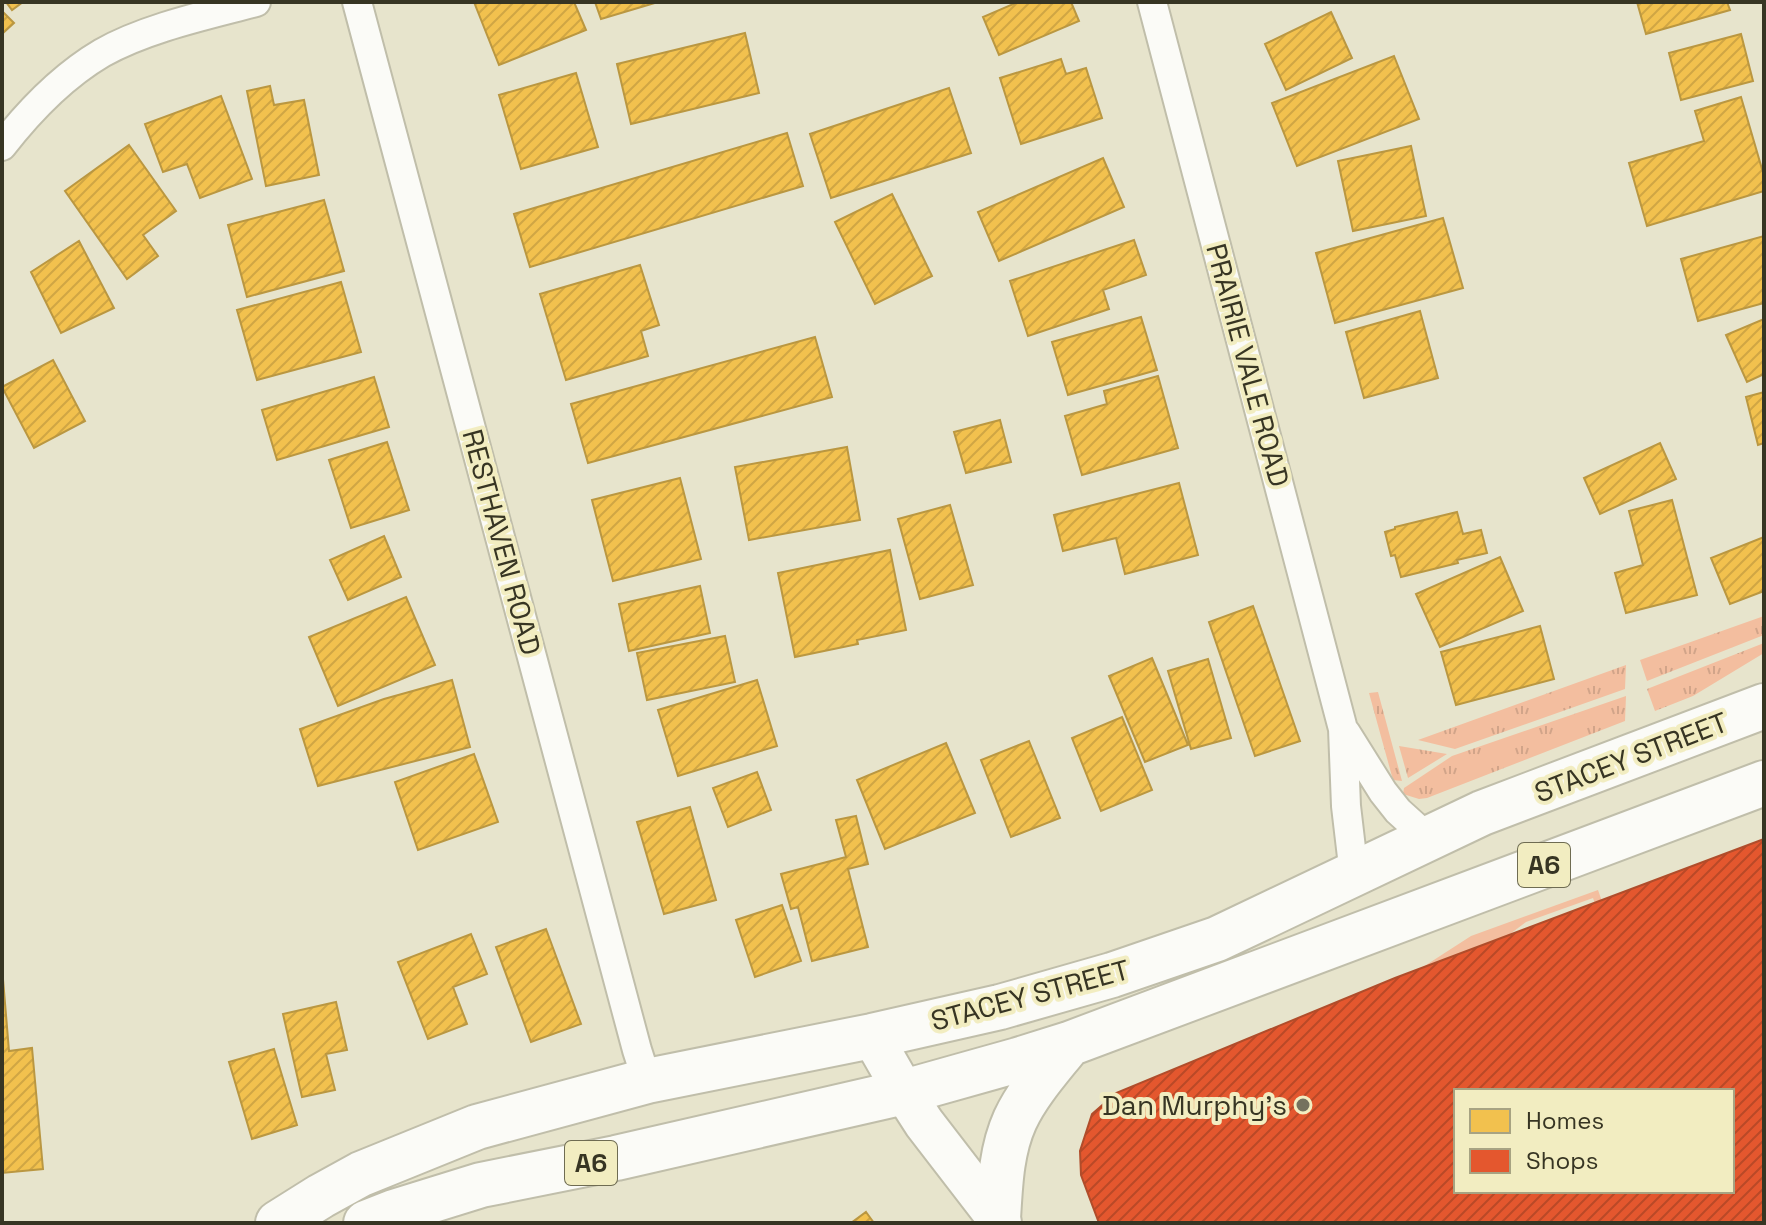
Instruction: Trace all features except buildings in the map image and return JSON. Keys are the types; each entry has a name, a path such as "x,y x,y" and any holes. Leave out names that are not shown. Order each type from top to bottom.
{"highway":[{"name":"STACEY STREET","path":"278,1223 361,1174 477,1127 647,1081 1000,1007 1112,975 1217,939 1482,813 1764,706"},
{"name":"STACEY STREET","path":"366,1223 481,1185 616,1158 904,1092 1069,1044 1764,783"},
{"path":"999,1221 1005,1148 1015,1121 1031,1091 1069,1044"}],"main road":[{"path":"872,1036 924,1123 999,1221"}],"street":[{"path":"2,146 52,90 105,51 151,32 256,2"},
{"name":"RESTHAVEN ROAD","path":"357,2 647,1081"},
{"name":"PRAIRIE VALE ROAD","path":"1152,2 1343,729 1346,806 1354,874"},
{"name":"PRAIRIE VALE ROAD","path":"1343,729 1383,792 1398,811 1429,839"}],"green space":[{"path":"1764,616 1764,635 1647,681 1640,660"},
{"path":"1764,643 1764,653 1693,696 1655,711 1647,689"},
{"path":"1626,665 1625,689 1455,749 1418,740"},
{"path":"1378,692 1402,781 1393,780 1369,693"},
{"path":"1626,696 1625,721 1427,798 1403,794 1404,788 1452,756"},
{"path":"1399,746 1447,754 1408,778"},
{"path":"1598,890 1611,927 1604,930 1593,898 1526,922 1425,998 1409,976 1471,936"}],"place":[{"name":"Dan Murphy's","path":"1303,1105"}]}
